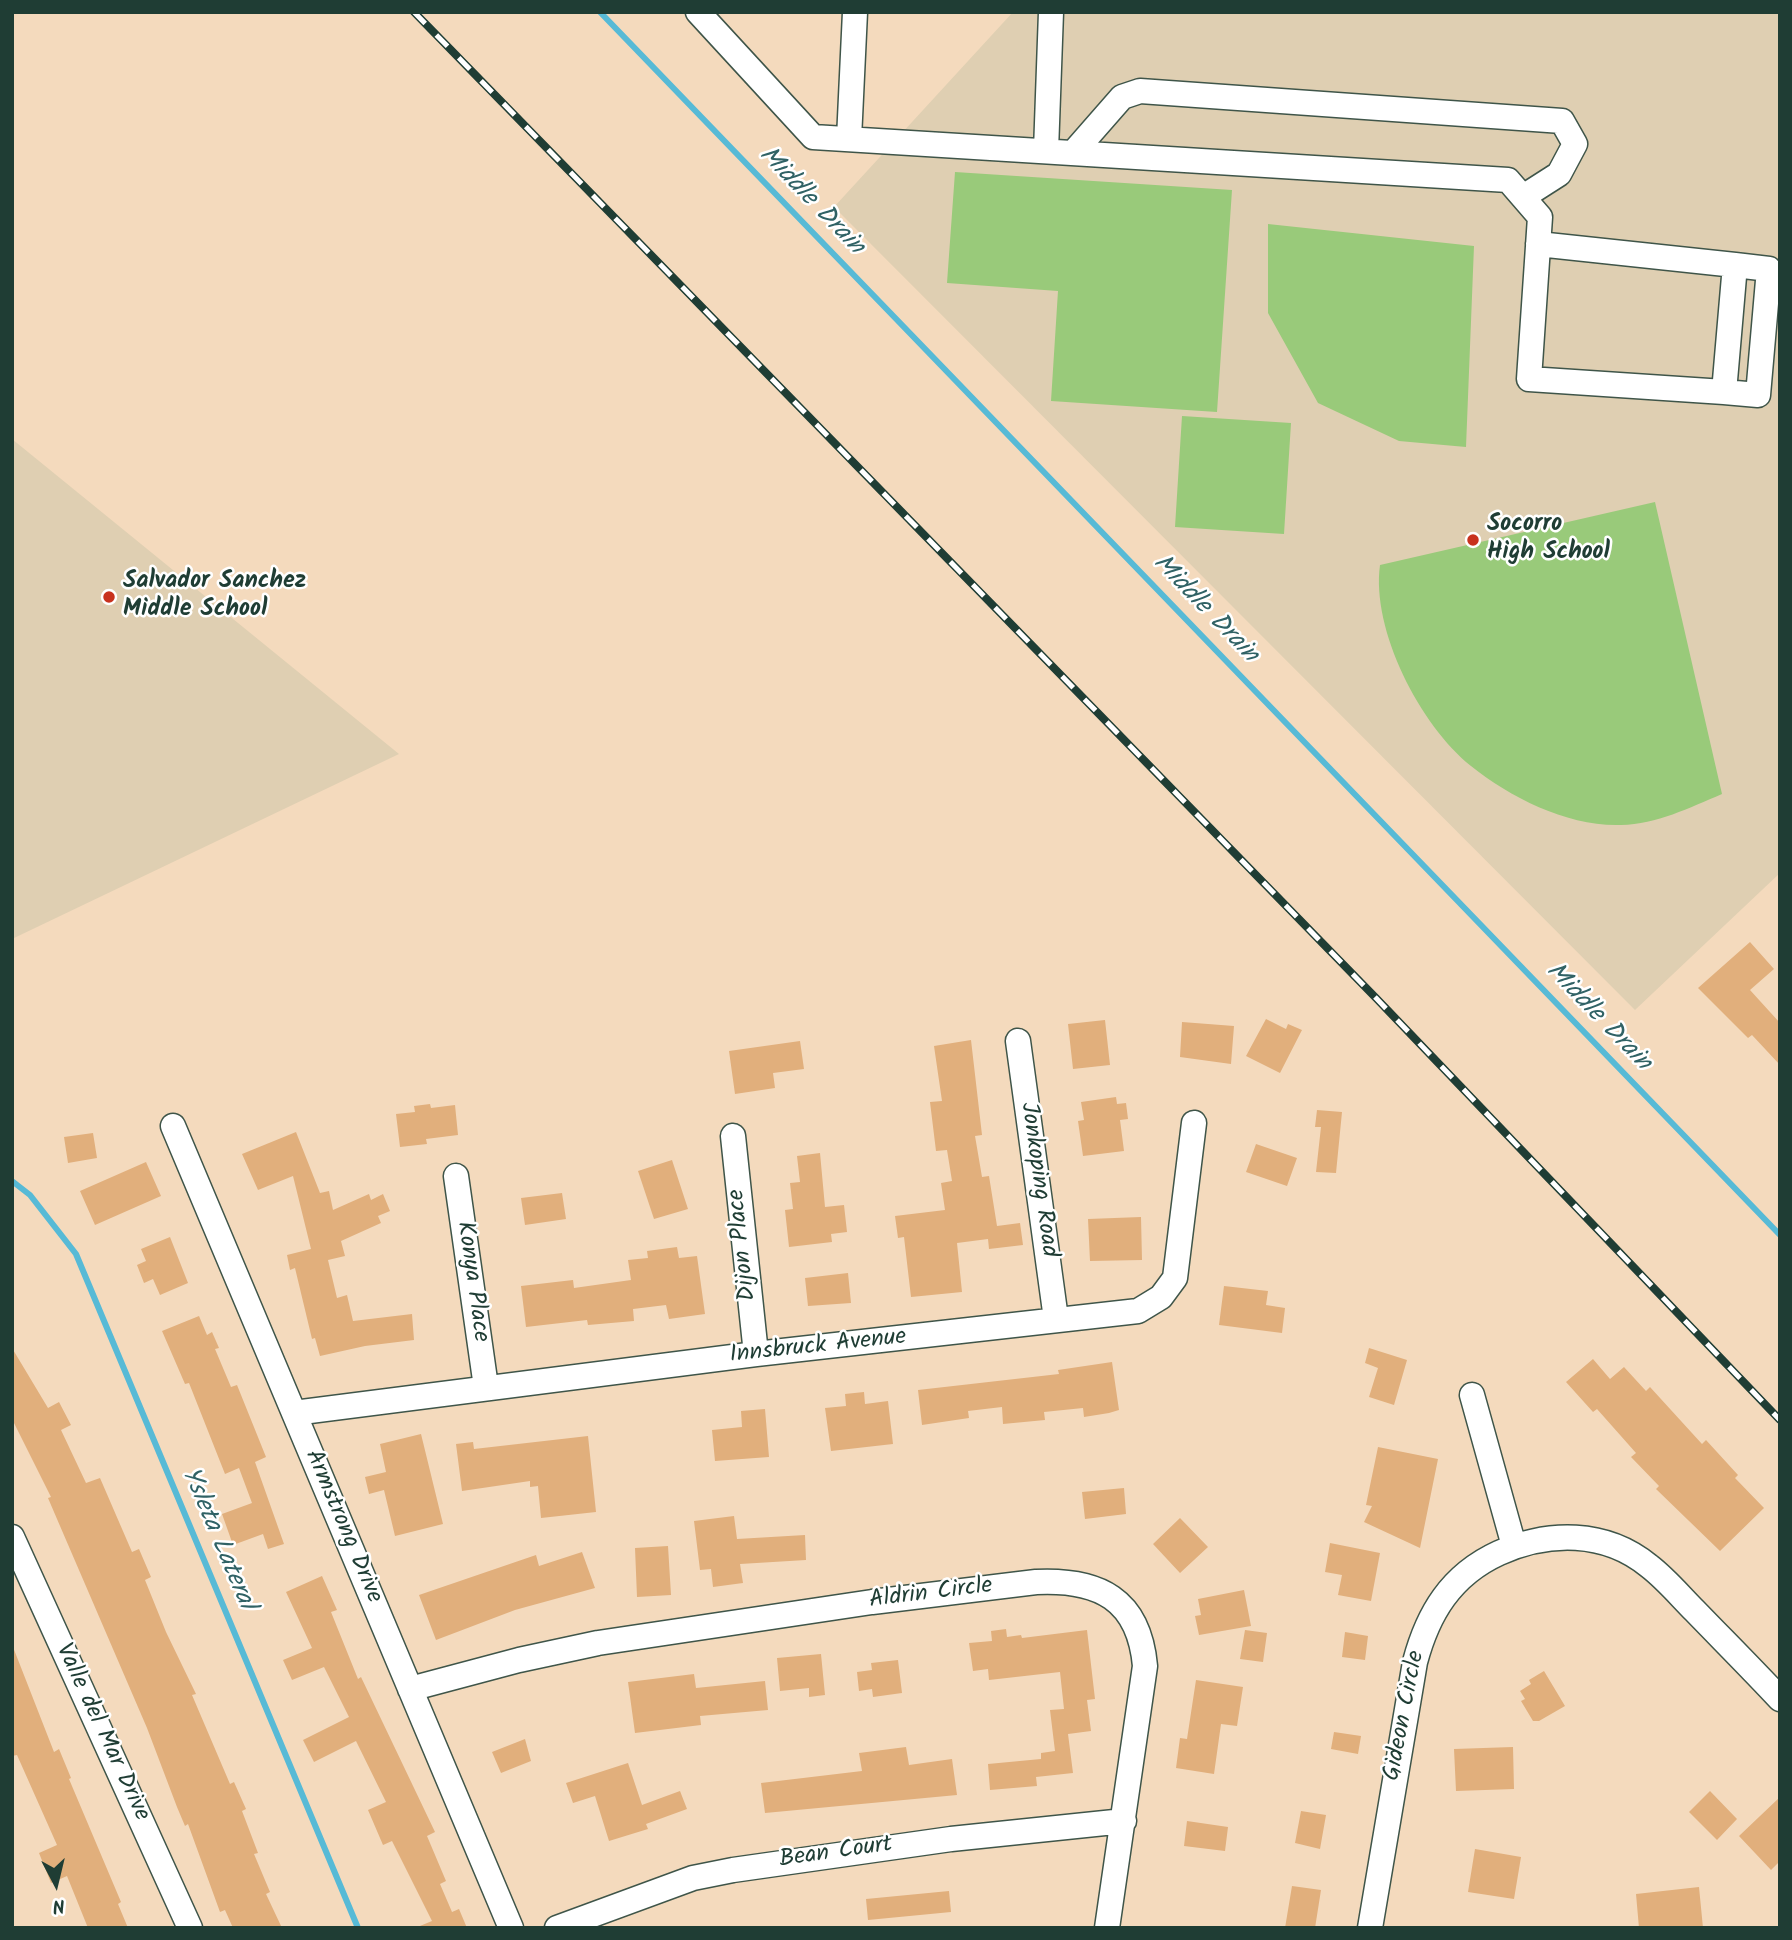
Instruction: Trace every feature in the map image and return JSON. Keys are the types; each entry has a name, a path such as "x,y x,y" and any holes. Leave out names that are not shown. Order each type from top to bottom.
{"street":[{"path":"698,12 813,137 1508,180 1540,216 1538,244 1529,379 1758,396 1775,268 1538,244"},
{"path":"849,139 855,12"},
{"path":"1046,151 1051,12"},
{"path":"1073,153 1122,97 1140,90 1562,121 1575,144 1559,174 1523,197"},
{"path":"1724,392 1735,265"},
{"name":"Jonkoping Road","path":"1018,1041 1056,1319"},
{"name":"Innsbruck Avenue","path":"294,1412 756,1354 1138,1311 1153,1304 1169,1289 1179,1263 1194,1124"},
{"name":"Armstrong Drive","path":"173,1126 511,1928"},
{"name":"Dijon Place","path":"733,1136 756,1354"},
{"name":"Konya Place","path":"456,1176 485,1387"},
{"path":"1472,1395 1514,1546"},
{"name":"Valle del Mar Drive","path":"12,1537 190,1928"},
{"name":"Gideon Circle","path":"1370,1928 1415,1662 1423,1632 1438,1601 1466,1572 1514,1546 1532,1540 1581,1537 1621,1548 1649,1566 1780,1699"},
{"name":"Aldrin Circle","path":"410,1689 519,1660 598,1643 886,1600 1036,1582 1072,1582 1092,1587 1122,1604 1139,1630 1143,1646 1143,1687 1107,1928"},
{"name":"Bean Court","path":"557,1928 694,1878 733,1870 951,1839 1124,1821"}],"shaded area":[{"name":"Socorro High School","path":"1013,12 1780,12 1780,873 1635,1010 834,207"},
{"name":"Salvador Sanchez Middle School","path":"12,439 399,754 12,939"}],"green space":[{"path":"955,172 1232,190 1217,412 1051,401 1058,291 947,283"},
{"path":"1268,224 1474,246 1466,447 1399,441 1318,403 1268,313"},
{"path":"1182,416 1291,423 1284,534 1175,527"},
{"path":"1655,502 1722,794 1673,814 1634,824 1601,824 1561,816 1522,799 1487,778 1452,748 1434,726 1417,702 1391,646 1379,591 1380,565"}],"building":[{"path":"1750,942 1774,969 1750,990 1780,1023 1780,1065 1752,1035 1748,1038 1698,988"},
{"path":"1266,1019 1286,1029 1288,1024 1302,1030 1280,1073 1246,1056"},
{"path":"1105,1020 1110,1065 1073,1069 1068,1024"},
{"path":"1182,1022 1234,1026 1231,1064 1180,1057"},
{"path":"971,1040 982,1135 975,1136 982,1177 989,1176 997,1226 1020,1223 1023,1245 989,1249 988,1239 957,1243 962,1292 911,1297 904,1237 898,1238 895,1216 945,1210 941,1183 952,1181 947,1150 936,1151 930,1102 942,1101 934,1046"},
{"path":"800,1041 804,1069 773,1073 775,1088 735,1094 729,1051"},
{"path":"1116,1097 1117,1104 1126,1103 1128,1119 1120,1120 1124,1151 1083,1156 1078,1121 1084,1120 1081,1102"},
{"path":"430,1104 431,1108 455,1105 458,1135 426,1139 427,1144 400,1147 396,1114 415,1112 414,1106"},
{"path":"1317,1110 1342,1112 1336,1173 1316,1172 1321,1127 1315,1127"},
{"path":"296,1132 320,1193 329,1191 333,1210 369,1194 371,1200 383,1194 390,1211 378,1216 381,1223 341,1241 345,1256 328,1260 337,1298 347,1295 353,1321 412,1314 414,1340 365,1346 320,1356 315,1338 312,1339 295,1268 290,1270 287,1255 311,1249 293,1176 258,1190 242,1154"},
{"path":"93,1133 97,1158 68,1163 64,1137"},
{"path":"1256,1144 1297,1158 1287,1186 1246,1172"},
{"path":"820,1153 825,1207 844,1205 847,1232 831,1234 832,1242 789,1247 785,1210 793,1209 790,1183 800,1182 797,1156"},
{"path":"672,1160 688,1209 654,1219 638,1171"},
{"path":"146,1162 161,1196 95,1225 80,1191"},
{"path":"562,1193 566,1219 525,1225 521,1198"},
{"path":"1141,1217 1142,1260 1090,1261 1088,1219"},
{"path":"170,1237 188,1283 160,1295 153,1279 144,1283 137,1265 146,1261 141,1249"},
{"path":"677,1247 679,1258 697,1256 705,1314 669,1319 666,1305 633,1309 634,1321 588,1325 587,1320 526,1327 521,1286 573,1280 574,1288 631,1280 628,1260 648,1258 647,1251"},
{"path":"848,1273 851,1303 808,1306 805,1278"},
{"path":"1224,1286 1268,1291 1266,1305 1285,1308 1282,1333 1219,1325"},
{"path":"199,1316 207,1335 212,1332 219,1348 215,1349 231,1387 237,1385 266,1457 255,1462 284,1544 268,1549 263,1534 233,1545 222,1514 252,1503 239,1468 225,1474 189,1383 185,1384 162,1331"},
{"path":"12,1348 48,1408 59,1402 71,1425 61,1430 86,1483 100,1478 132,1552 139,1549 151,1577 145,1580 166,1632 196,1694 192,1695 230,1784 234,1782 246,1809 242,1811 258,1853 254,1854 270,1892 266,1894 282,1928 233,1928 225,1910 220,1912 188,1824 185,1826 147,1728 48,1498 51,1497 12,1419"},
{"path":"1369,1348 1407,1360 1394,1405 1369,1397 1378,1368 1365,1363"},
{"path":"1593,1359 1610,1379 1624,1367 1646,1391 1650,1387 1702,1444 1706,1440 1738,1475 1735,1478 1764,1508 1720,1551 1656,1489 1659,1486 1631,1457 1636,1453 1597,1409 1593,1412 1566,1382"},
{"path":"1112,1362 1119,1410 1084,1417 1083,1408 1044,1412 1045,1420 1003,1424 1002,1407 968,1411 969,1418 922,1425 918,1390 1059,1374 1058,1370"},
{"path":"864,1392 865,1404 888,1401 893,1444 831,1451 825,1408 846,1406 845,1394"},
{"path":"765,1409 769,1457 715,1461 712,1430 742,1427 741,1411"},
{"path":"421,1434 443,1524 395,1536 384,1490 369,1494 365,1477 386,1472 380,1444"},
{"path":"588,1436 596,1512 541,1518 538,1486 530,1487 530,1481 462,1491 456,1444 473,1442 474,1449"},
{"path":"1378,1447 1438,1459 1420,1548 1364,1522 1372,1506 1366,1505"},
{"path":"1124,1488 1126,1514 1085,1519 1082,1492"},
{"path":"734,1516 737,1539 805,1535 806,1560 740,1564 743,1583 713,1587 711,1569 700,1570 694,1521"},
{"path":"1180,1518 1208,1547 1180,1573 1153,1544"},
{"path":"1330,1543 1380,1553 1371,1601 1338,1595 1342,1575 1325,1572"},
{"path":"668,1546 671,1595 637,1597 635,1548"},
{"path":"582,1552 595,1588 515,1610 436,1640 419,1595 536,1555 539,1566"},
{"path":"322,1576 337,1610 331,1612 358,1679 361,1677 435,1832 427,1836 446,1881 440,1884 452,1912 459,1909 467,1928 415,1928 432,1921 392,1841 383,1845 368,1810 386,1802 356,1741 314,1762 303,1740 349,1717 324,1667 292,1680 283,1660 312,1648 286,1592"},
{"path":"1244,1590 1251,1626 1199,1635 1195,1616 1201,1615 1198,1599"},
{"path":"1006,1629 1007,1637 1021,1635 1022,1638 1087,1630 1095,1699 1087,1700 1091,1731 1068,1734 1073,1773 1036,1777 1037,1786 990,1790 988,1764 1041,1759 1041,1753 1055,1751 1050,1710 1064,1709 1060,1672 989,1680 988,1669 973,1671 969,1643 992,1641 991,1631"},
{"path":"1245,1630 1267,1633 1263,1662 1240,1659"},
{"path":"1345,1632 1368,1636 1365,1660 1342,1657"},
{"path":"13,1647 54,1752 59,1749 71,1778 69,1779 121,1902 118,1904 128,1928 88,1928 67,1876 51,1883 39,1853 57,1845 17,1755 12,1756"},
{"path":"821,1654 825,1695 809,1697 809,1688 780,1691 777,1658"},
{"path":"898,1660 902,1693 873,1697 872,1689 859,1691 857,1672 872,1670 871,1663"},
{"path":"1544,1671 1565,1706 1539,1721 1533,1721 1521,1701 1525,1699 1520,1691 1531,1684 1529,1680"},
{"path":"694,1674 696,1688 765,1681 768,1710 700,1716 701,1725 635,1733 628,1682"},
{"path":"1196,1680 1243,1687 1237,1726 1221,1724 1214,1774 1176,1768 1180,1738 1187,1739"},
{"path":"1334,1732 1361,1736 1358,1754 1331,1749"},
{"path":"525,1739 531,1761 501,1773 492,1752"},
{"path":"906,1747 909,1765 952,1759 957,1795 765,1813 761,1783 862,1771 859,1753"},
{"path":"1513,1747 1514,1789 1456,1791 1454,1749"},
{"path":"628,1763 642,1805 680,1791 687,1809 646,1824 648,1829 609,1841 595,1796 573,1803 566,1783"},
{"path":"1710,1791 1737,1819 1717,1840 1689,1812"},
{"path":"1780,1797 1780,1861 1771,1870 1739,1836"},
{"path":"1301,1811 1326,1815 1320,1849 1295,1843"},
{"path":"1187,1821 1228,1827 1225,1851 1184,1846"},
{"path":"1475,1849 1521,1857 1514,1899 1468,1892"},
{"path":"1292,1886 1321,1890 1315,1928 1285,1928"},
{"path":"1699,1887 1703,1928 1639,1928 1636,1894"},
{"path":"949,1891 951,1912 868,1920 866,1899"}],"waterway":[{"name":"Middle Drain","path":"600,12 1780,1235"},
{"name":"Ysleta Lateral","path":"12,1181 30,1195 76,1254 358,1928"}],"railway":[{"path":"414,12 1376,998 1780,1420"}],"place":[{"name":"Socorro High School","path":"1473,540"},
{"name":"Salvador Sanchez Middle School","path":"109,597"}]}
